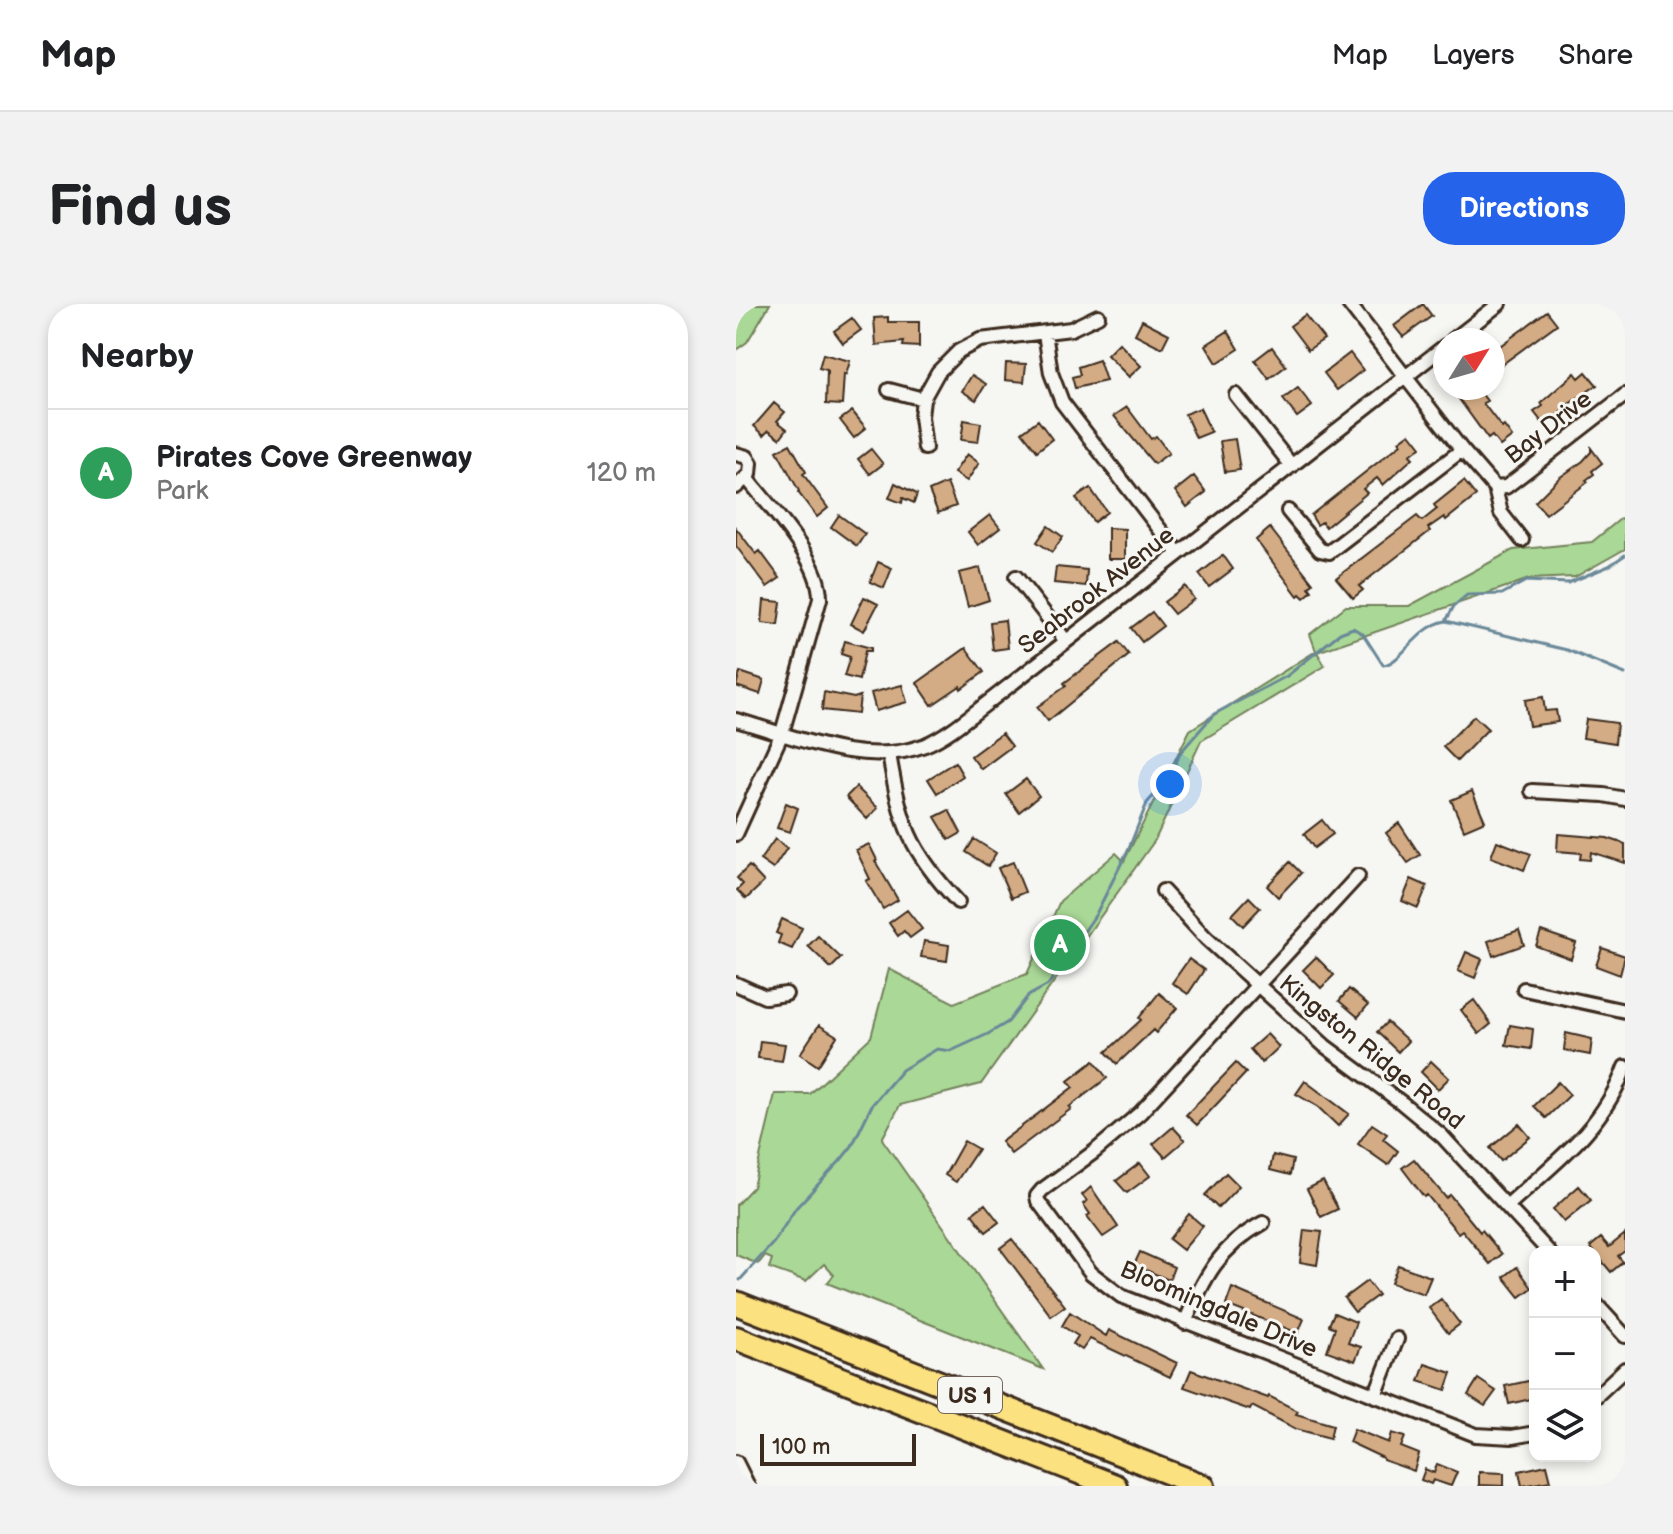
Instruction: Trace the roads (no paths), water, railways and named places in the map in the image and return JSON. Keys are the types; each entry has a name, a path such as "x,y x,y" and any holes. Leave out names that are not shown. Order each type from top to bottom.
{"highway":[{"name":"US 1","path":"736,1303 1203,1486"},
{"name":"US 1","path":"736,1338 1115,1486"}],"street":[{"name":"Bay Drive","path":"1349,304 1495,488 1506,487 1625,395"},
{"path":"1468,328 1499,304"},
{"path":"925,448 921,417 923,399 931,381 944,364 969,345 994,337 1071,329 1098,316"},
{"path":"1045,333 1051,373 1062,402 1178,553"},
{"name":"Seabrook Avenue","path":"736,720 841,749 889,754 911,750 944,735 1433,356"},
{"path":"889,390 923,399"},
{"path":"1236,395 1292,466"},
{"path":"1288,511 1320,550 1329,552 1462,450"},
{"path":"736,454 750,459 751,470 736,487"},
{"path":"736,834 782,733 820,599 820,587 808,559 747,478"},
{"path":"1495,488 1501,513 1522,540"},
{"path":"1016,577 1066,641"},
{"path":"889,754 897,805 907,831 924,863 958,902"},
{"path":"1532,791 1625,799"},
{"name":"Bloomingdale Drive","path":"1358,876 1134,1119 1037,1196 1091,1273 1121,1296 1476,1435 1500,1437 1529,1434"},
{"name":"Kingston Ridge Road","path":"1163,891 1257,986 1325,1046 1434,1128 1544,1246"},
{"path":"736,984 765,997 786,994"},
{"path":"1524,989 1625,1011"},
{"path":"1507,1206 1593,1127 1609,1104 1625,1067"},
{"path":"1185,1323 1202,1282 1213,1265 1235,1242 1263,1223"},
{"path":"1601,1310 1625,1336"},
{"path":"1375,1396 1397,1339"},
{"path":"1601,1391 1625,1369"},
{"path":"738,1470 748,1486"}],"waterway":[{"path":"1446,621 1454,606 1467,595 1502,594 1526,581 1568,583 1609,566 1625,555"},
{"path":"740,1280 774,1242 796,1208 852,1146 872,1105 902,1070 937,1049 951,1051 988,1034 1008,1022 1028,996 1048,985 1096,914 1129,848 1147,803 1171,776 1180,753 1214,714 1287,676 1340,633 1353,628 1363,634 1383,665 1397,658 1427,630 1446,621 1567,650 1625,674"}],"place":[{"name":"Pirates Cove Greenway","path":"1060,945"}]}
